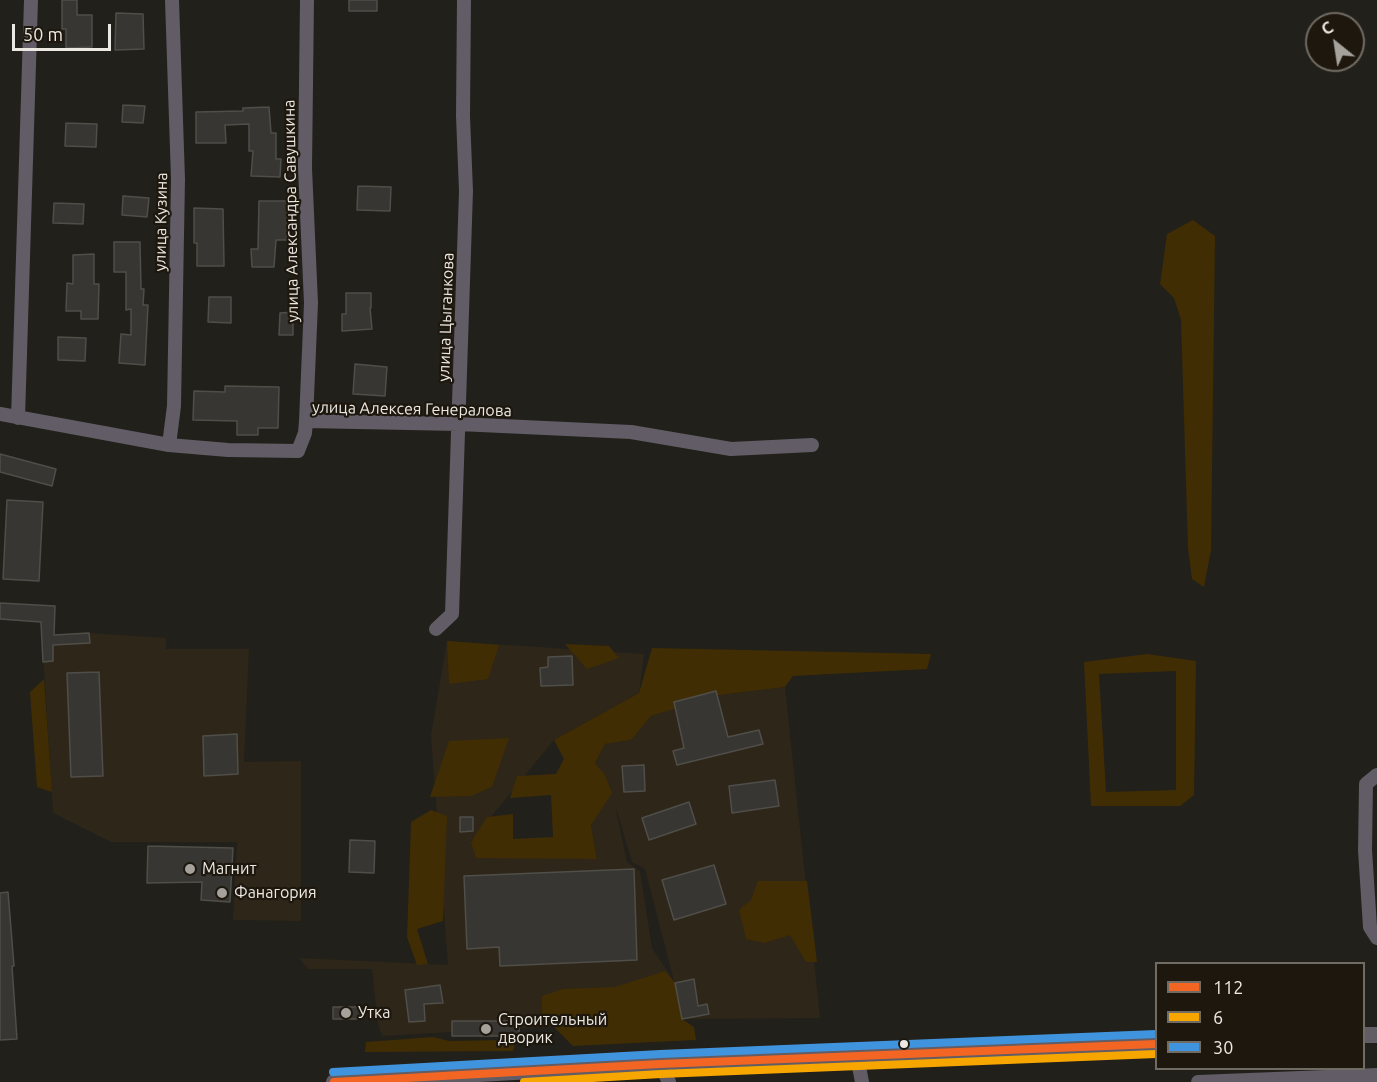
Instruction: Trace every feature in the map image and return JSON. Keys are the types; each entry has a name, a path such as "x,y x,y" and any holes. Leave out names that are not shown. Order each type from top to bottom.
{"main road":[{"path":"334,1082 660,1064 1155,1044"}],"street":[{"path":"18,418 31,0"},
{"name":"улица Кузина","path":"169,445 174,406 178,178 172,0"},
{"name":"улица Александра Савушкина","path":"306,421 311,303 305,168 307,0"},
{"name":"улица Цыганкова","path":"436,629 452,614 466,191 463,116 464,0"},
{"name":"улица Алексея Генералова","path":"0,414 169,445 228,450 298,451 305,433 306,421 459,424 631,432 732,449 812,445"},
{"path":"1377,775 1366,784 1365,850 1370,927 1377,938"},
{"path":"857,1056 862,1082"},
{"path":"660,1064 669,1082"},
{"path":"1198,1082 1377,1075"}],"shaded area":[{"path":"1193,220 1215,236 1211,550 1204,587 1192,579 1188,548 1181,320 1174,298 1160,284 1167,234"},
{"path":"89,633 166,638 166,649 249,649 244,762 301,761 301,921 233,920 237,842 111,842 53,813 42,636"},
{"path":"447,641 644,654 639,693 554,740 471,841 597,858 591,825 611,793 605,775 595,763 605,744 631,740 651,716 720,695 785,687 820,1018 682,1019 382,1036 378,1024 372,969 308,969 299,958 448,965 431,735","holes":["615,805 632,862 645,869 674,981 652,948 640,871 627,862"]},
{"path":"447,641 499,645 488,679 449,684"},
{"path":"565,644 609,646 619,658 587,669"},
{"path":"652,648 931,654 927,669 793,676 785,687 720,695 651,716 631,740 605,744 595,763 605,775 612,793 591,825 597,859 476,858 471,842 487,817 513,814 513,839 553,837 551,795 510,798 517,776 556,774 564,759 554,740 639,693"},
{"path":"1147,654 1196,661 1194,795 1180,806 1091,806 1084,662","holes":["1176,671 1176,790 1106,792 1099,674"]},
{"path":"44,679 52,792 37,787 30,692"},
{"path":"509,738 492,787 471,796 430,797 449,741"},
{"path":"431,810 447,816 443,921 417,929 428,964 417,965 407,937 411,822"},
{"path":"758,881 807,881 817,962 806,962 790,935 764,943 746,939 739,910 751,900"},
{"path":"665,971 675,983 682,1019 694,1027 696,1040 573,1046 542,1015 542,996 563,989 615,987"},
{"path":"433,1037 449,1041 516,1038 513,1051 365,1052 366,1042"}],"building":[{"path":"62,0 77,0 77,15 92,15 92,47 66,48 66,29 62,29"},
{"path":"349,0 377,0 377,11 349,11"},
{"path":"116,13 143,14 144,49 115,50"},
{"path":"123,105 145,106 143,123 122,122"},
{"path":"269,107 271,133 276,133 276,159 281,159 280,177 251,176 253,151 249,151 249,124 225,125 226,143 196,143 196,112 243,111 243,108"},
{"path":"66,123 97,124 96,147 65,146"},
{"path":"358,186 391,187 390,211 357,210"},
{"path":"123,196 149,198 147,217 122,215"},
{"path":"259,201 287,201 287,240 276,240 274,267 252,267 251,249 258,249"},
{"path":"54,203 84,204 83,224 53,223"},
{"path":"194,208 223,209 224,266 197,266 197,243 194,243"},
{"path":"114,242 140,242 143,305 148,305 145,365 119,363 121,334 131,335 131,309 126,310 126,272 114,272"},
{"path":"94,254 94,284 99,284 98,319 81,319 81,311 66,311 67,283 73,284 73,255"},
{"path":"346,293 371,293 372,329 342,331 342,314 346,314"},
{"path":"209,297 231,297 231,323 208,322"},
{"path":"293,312 293,335 279,335 280,313"},
{"path":"58,337 86,338 85,361 58,360"},
{"path":"355,364 387,367 385,396 353,394"},
{"path":"225,386 279,387 278,428 258,428 258,435 237,435 237,421 193,420 194,391 225,392"},
{"path":"0,454 56,469 52,486 0,472"},
{"path":"7,500 43,502 39,581 3,579"},
{"path":"0,603 55,606 54,635 89,633 90,643 53,645 53,661 43,662 41,622 0,619"},
{"path":"572,656 573,685 541,686 540,668 548,667 548,657"},
{"path":"99,672 103,776 71,777 67,673"},
{"path":"716,691 728,737 759,730 763,744 677,765 673,751 684,748 674,702"},
{"path":"237,734 238,774 204,776 203,736"},
{"path":"644,765 645,791 624,792 622,766"},
{"path":"775,780 779,806 732,813 729,786"},
{"path":"689,802 696,824 649,840 642,818"},
{"path":"460,817 473,817 473,831 460,832"},
{"path":"350,840 375,841 374,873 349,872"},
{"name":"Магнит","path":"148,846 233,848 230,902 201,900 202,882 147,883"},
{"path":"714,865 726,904 674,920 662,880"},
{"path":"634,869 637,960 500,966 499,947 467,949 464,876"},
{"path":"8,892 17,1039 0,1040 0,893"},
{"path":"694,979 698,1006 707,1004 709,1014 682,1019 675,983"},
{"path":"440,985 443,1003 424,1004 425,1021 409,1022 405,990"},
{"name":"Утка","path":"333,1007 360,1007 360,1019 333,1019"},
{"name":"Строительный дворик","path":"452,1021 519,1021 519,1036 452,1036"}],"transit line":[{"name":"30","path":"333,1072 660,1054 1155,1034"},
{"name":"112","path":"334,1082 660,1064 1155,1044"},
{"name":"6","path":"524,1082 661,1074 1155,1054"}],"place":[{"name":"Магнит","path":"190,869"},
{"name":"Фанагория","path":"222,893"},
{"name":"Утка","path":"346,1013"},
{"name":"Строительный дворик","path":"486,1029"}]}
